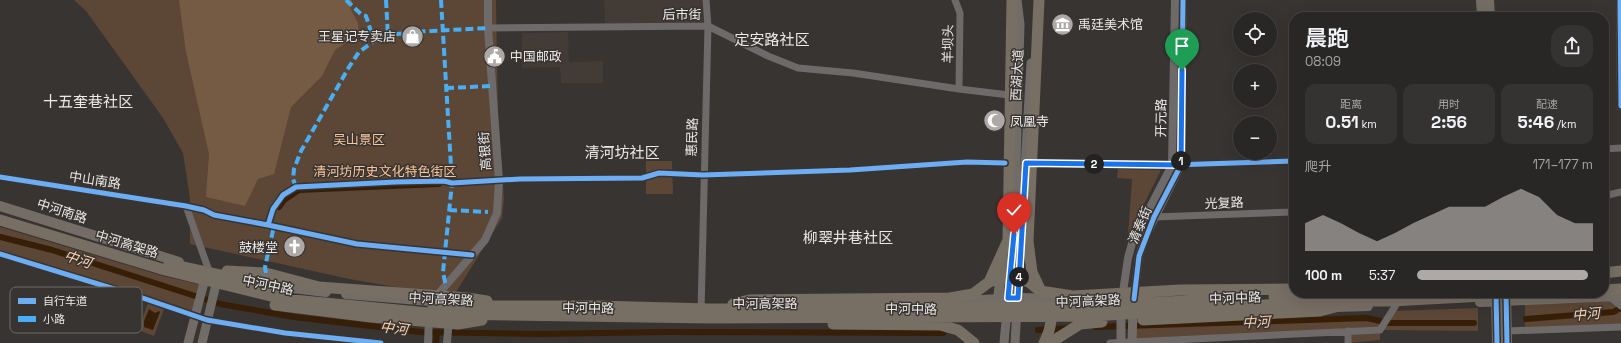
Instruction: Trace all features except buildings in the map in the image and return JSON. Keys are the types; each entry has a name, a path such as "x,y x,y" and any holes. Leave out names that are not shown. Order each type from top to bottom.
{"highway":[{"path":"989,282 1008,240 1012,0"},
{"path":"1039,0 1028,241 1032,272 1048,303 1051,317 1050,331 1044,343"},
{"name":"中河高架路","path":"0,212 168,264 230,277 284,292 363,301 515,311"},
{"name":"中河高架路","path":"0,220 165,270 283,299 439,314 597,306 706,313 1094,316 1325,301 1391,301 1447,298"},
{"path":"214,269 266,273 319,287 467,298 515,311"},
{"path":"1609,273 1621,273"},
{"path":"706,313 749,300 950,298 973,294 989,282 1002,278 1016,278 1029,282 1040,290 1073,296 1180,290 1289,290"},
{"path":"1609,280 1621,279"},
{"path":"1609,292 1621,289"},
{"path":"974,343 968,329 967,316 971,302 978,291"},
{"path":"213,295 256,300 291,308 364,317 458,324 515,311"},
{"name":"中河高架路","path":"706,313 1044,308 1262,298 1289,295"},
{"path":"1050,343 1080,324 1320,311 1365,300"},
{"path":"706,313 753,324 940,325 958,330 974,343"}],"main road":[{"path":"1008,298 1011,170 1021,164 1020,24 1017,0"},
{"name":"西湖大道","path":"1015,343 1008,298 1021,164 1034,0"},
{"path":"1481,0 1482,12"},
{"path":"1489,0 1490,12"},
{"name":"中河南路","path":"0,206 169,260 214,269"},
{"path":"0,224 166,275 202,293"},
{"path":"188,343 202,293 214,269"},
{"path":"202,343 213,295 214,269"},
{"name":"中河中路","path":"214,269 283,288 432,302 706,313 1011,322 1121,320 1396,305 1484,298"},
{"name":"中河中路","path":"202,293 429,322 448,323 957,302 1008,298 1134,299 1289,290"},
{"name":"中河中路","path":"1609,295 1620,302"},
{"path":"1496,298 1496,343"},
{"path":"1506,298 1507,343"},
{"name":"清泰街","path":"1121,340 1122,299"},
{"name":"清泰街","path":"1133,341 1134,299"},
{"name":"西湖大道","path":"1004,343 1011,322"}],"street":[{"name":"高银街","path":"432,302 438,292 446,287 485,240 498,213 499,181 488,28 488,0"},
{"name":"惠民路","path":"706,0 708,26 706,313"},
{"name":"羊坝头","path":"955,0 960,13 959,89"},
{"name":"开元路","path":"1175,0 1176,165"},
{"name":"开元路","path":"1176,165 1183,0"},
{"path":"1620,0 1621,106"},
{"name":"后市街","path":"488,28 708,26 768,56 798,68 853,73 1009,95"},
{"path":"1609,149 1621,148"},
{"path":"1021,164 1176,165 1289,161"},
{"name":"清泰街","path":"1134,299 1138,256 1176,165"},
{"name":"清泰街","path":"1122,299 1128,258 1133,240 1176,165"},
{"name":"中山南路","path":"0,177 186,206 214,269"},
{"path":"1609,195 1621,192"},
{"name":"光复路","path":"1154,217 1289,212"},
{"path":"446,287 448,302 447,343"},
{"path":"428,343 432,302"},
{"path":"1110,343 1121,340 1133,341 1348,331 1384,324 1396,305"},
{"path":"1507,331 1621,327"},
{"path":"1348,331 1348,343"}],"shaded area":[{"path":"179,0 352,0 350,8 358,23 359,34 335,50 322,76 291,107 274,174 258,179 245,206 206,197 209,154 186,52"},
{"path":"604,0 702,0 704,23 605,23"},
{"path":"568,32 569,62 603,61 603,83 561,83 560,67 522,68 522,33"},
{"path":"149,309 155,313 160,312 153,330 144,327 144,321"}],"green space":[{"name":"吴山景区","path":"74,0 496,0 498,117 504,199 502,218 453,297 349,279 190,244 190,199 183,153 163,118 86,11"},
{"path":"646,161 672,161 673,194 646,194"},
{"path":"1118,169 1161,170 1128,236 1132,179 1117,178"},
{"path":"0,227 163,276 202,285 197,295 52,247 0,234"},
{"path":"0,238 52,251 197,299 190,315 142,298 142,287 107,287 0,256"},
{"path":"1621,301 1621,327 1525,330 1525,305"},
{"path":"148,303 164,309 154,336 142,332 142,319"},
{"path":"1478,308 1478,331 1380,330 1380,340 1348,343 1348,332 1132,342 1134,320 1367,318 1383,324 1392,311"}],"waterway":[{"path":"279,207 284,200 299,190 439,184"},
{"name":"中河","path":"0,237 52,250 220,304 294,317 421,332 540,334 664,332 943,333"},
{"name":"中河","path":"1526,319 1613,312 1621,308"},
{"name":"中河","path":"1095,327 1367,318 1389,323 1474,323"},
{"name":"中河","path":"1038,330 1070,328"},
{"path":"436,343 437,333"}],"marked path":[{"path":"346,0 362,15 366,16 374,41"},
{"path":"386,0 388,37"},
{"path":"441,0 452,183 443,272 446,287"},
{"path":"296,187 293,179 294,169 301,151 359,52 374,41 390,35 413,32 488,28"},
{"path":"446,88 492,86"},
{"path":"449,210 488,212"},
{"path":"266,273 265,267 274,226"}],"cycle path":[{"path":"1134,299 1139,256 1154,217 1181,165 1183,0"},
{"path":"1620,0 1621,106"},
{"path":"1026,163 1172,165 1289,161"},
{"path":"0,177 186,206 204,210 214,215 268,225 273,209 283,195 296,187 395,182 444,181 452,183 520,179 642,178 659,173 703,175 850,170 967,162 1005,163"},
{"path":"268,225 357,244 472,255"},
{"path":"0,254 108,287"},
{"path":"142,298 207,320 285,333 381,343"},
{"path":"1496,298 1497,343"},
{"path":"1506,298 1507,343"}],"place":[{"name":"禹廷美术馆","path":"1063,24"},
{"name":"王星记专卖店","path":"412,36"},
{"name":"中国邮政","path":"495,56"},
{"name":"凤凰寺","path":"995,121"},
{"name":"鼓楼堂","path":"294,247"}],"district":[{"name":"定安路社区","path":"772,39"},
{"name":"十五奎巷社区","path":"88,101"},
{"name":"清河坊社区","path":"622,152"},
{"name":"柳翠井巷社区","path":"848,237"}],"route":[{"path":"1014,234 1008,298 1018,298 1026,163 1181,165 1182,70"}],"park label":[{"name":"清河坊历史文化特色街区","path":"385,171"}]}
